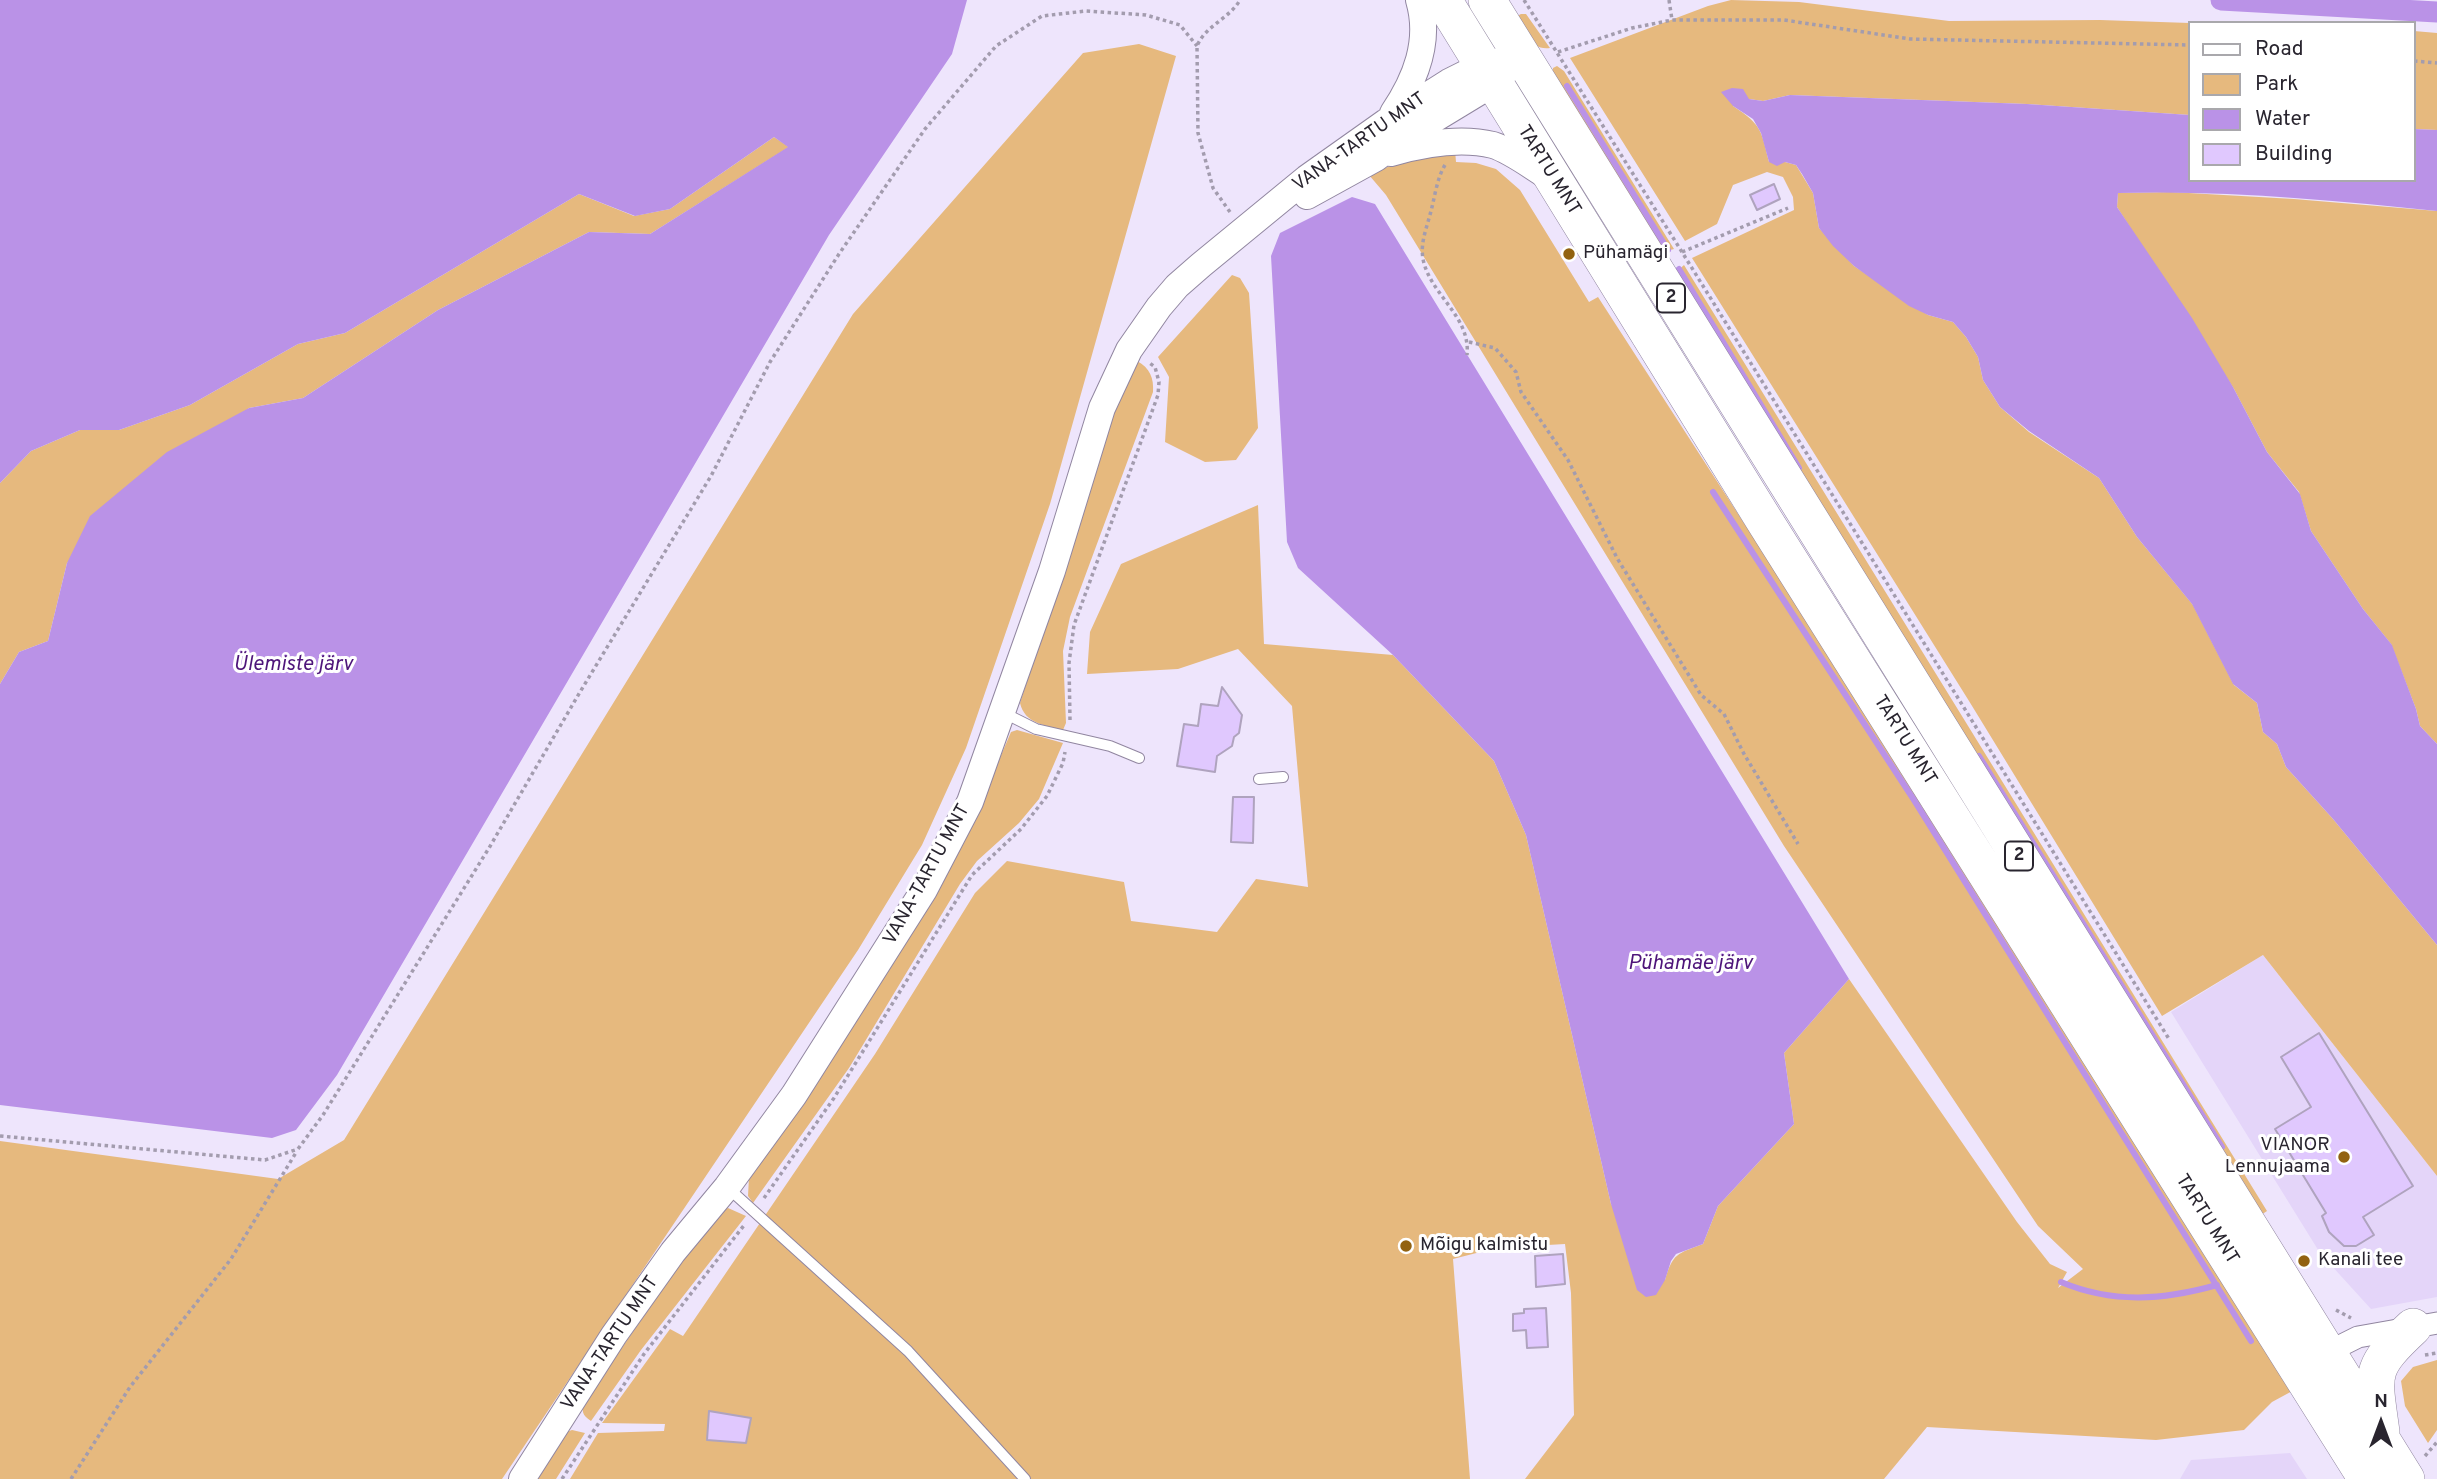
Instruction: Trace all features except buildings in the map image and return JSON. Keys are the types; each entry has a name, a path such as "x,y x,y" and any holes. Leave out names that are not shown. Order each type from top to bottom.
{"highway":[{"name":"TARTU MNT","path":"1443,0 1764,520 2313,1360 2382,1440 2415,1467"},
{"name":"TARTU MNT","path":"1487,0 1521,55 1668,261 2313,1360 2367,1479"},
{"path":"2382,1440 2376,1376 2384,1356 2425,1325"}],"street":[{"path":"1386,122 1403,98 1418,68 1423,41 1419,0"},
{"path":"1488,74 1521,55"},
{"name":"VANA-TARTU MNT","path":"522,1479 673,1252 727,1186 794,1095 924,890 970,802 1052,571 1102,408 1129,350 1177,286 1307,178 1386,122 1449,82 1488,74"},
{"name":"VANA-TARTU MNT","path":"1243,231 1376,158 1488,74"},
{"path":"1376,158 1408,148 1469,142 1494,146 1554,180"},
{"path":"2313,1360 2358,1338 2425,1325"}],"lane":[{"path":"1002,712 1036,729 1110,746 1139,758"},
{"path":"1259,779 1283,777"},
{"path":"727,1186 908,1352 1025,1479"}],"path":[{"path":"1240,0 1233,11 1202,34 1197,46 1198,133 1213,188 1243,231"},
{"path":"1524,0 1558,52 1668,261 2176,1050"},
{"path":"1669,0 1672,20"},
{"path":"71,1479 130,1387 231,1259 298,1149 352,1069 489,848 711,476 770,362 839,254 925,129 996,46 1042,16 1086,11 1146,15 1180,25 1197,46"},
{"path":"1521,55 1558,52 1632,28 1672,20 1784,20 1910,39 2188,45"},
{"path":"2416,61 2437,63"},
{"path":"1449,162 1443,166 1422,244 1423,261 1433,282 1461,323 1469,342 1467,355"},
{"path":"1668,261 1788,208"},
{"path":"1469,342 1495,348 1516,372 1521,393 1569,460 1617,558 1701,695 1724,714 1744,754 1798,844"},
{"path":"0,1136 265,1160 298,1149"},
{"path":"2335,1310 2351,1317 2353,1322"},
{"path":"2415,1467 2437,1443"}],"shaded area":[{"path":"2263,955 2437,1176 2437,1297 2371,1309 2320,1253 2171,1012"},
{"path":"2290,1453 2307,1479 2180,1479 2191,1460"}],"green space":[{"path":"1731,0 1799,2 1949,21 2100,20 2188,23 2188,115 2027,104 1790,95 1763,101 1749,99 1733,106 1750,118 1759,129 1769,162 1796,165 1813,193 1819,228 1854,266 1928,315 1953,322 1978,357 1983,380 2000,407 2029,432 2099,478 2137,537 2193,605 2234,685 2257,703 2263,732 2277,744 2286,767 2333,819 2437,945 2437,1176 2263,955 2162,1016 1692,258 1794,210 1793,197 1783,177 1767,172 1733,185 1717,224 1685,241 1570,58 1708,6"},
{"path":"1526,14 1550,48 1538,46 1529,39 1515,17"},
{"path":"2416,31 2437,33 2437,130 2416,129"},
{"path":"1139,44 1176,56 1050,504 966,748 922,845 858,950 502,1479 0,1479 0,1141 278,1179 344,1140 853,314 1083,53"},
{"path":"1557,66 1564,71 1674,249 1663,252 1553,75 1553,68"},
{"path":"774,137 789,147 650,234 589,232 438,310 303,398 249,408 67,563 48,641 19,652 0,684 0,483 31,451 80,430 119,430 190,405 298,344 345,333 579,194 634,216 670,209"},
{"path":"1455,150 1456,162 1476,163 1496,169 1520,190 1589,302 1598,297 1957,853 2296,1389 2272,1402 2244,1430 2156,1440 1927,1427 1884,1479 1525,1479 1574,1415 1571,1293 1565,1244 1496,1248 1453,1259 1470,1479 570,1479 598,1433 664,1431 665,1424 602,1423 670,1329 683,1336 875,1054 975,893 1007,861 1124,882 1131,921 1217,932 1256,879 1308,887 1292,706 1238,649 1178,669 1087,674 1090,632 1121,564 1258,505 1264,644 1393,655 1494,761 1526,835 1611,1204 1665,1280 1674,1259 1703,1244 1718,1206 1794,1124 1784,1053 1849,979 2017,1222 2050,1264 2067,1272 2058,1288 2083,1269 2038,1226 1784,846 1386,195 1369,175 1397,163"},
{"path":"2171,192 2437,211 2437,744 2420,726 2391,644 2363,609 2311,531 2299,492 2267,452 2234,389 2117,207 2118,193"},
{"path":"1684,265 2267,1211 2261,1215 1674,274"},
{"path":"1232,275 1240,278 1249,293 1258,428 1236,460 1205,462 1165,442 1169,377 1158,357"},
{"path":"1137,361 1150,374 1153,392 1070,617 1063,651 1066,723 1063,730 1031,719 1020,703 1112,417"},
{"path":"1017,730 1063,743 1039,799 1019,823 977,861 960,884 849,1068 753,1203 748,1196 749,1177 984,795 1011,732"},
{"path":"728,1208 746,1216 641,1350 591,1421 583,1413 585,1401 679,1265 720,1211"},
{"path":"2437,1360 2437,1430 2428,1443 2405,1406 2401,1381 2413,1367"},
{"path":"572,1430 585,1433 556,1479 535,1479 564,1433"}],"water":[{"name":"Ülemiste järv","path":"0,0 967,0 952,54 829,235 337,1075 296,1130 272,1138 0,1105 0,684 19,652 48,641 67,563 90,516 167,452 249,408 303,398 438,310 589,232 650,234 788,147 774,137 670,209 635,216 579,194 345,333 298,344 190,405 119,430 80,430 31,451 0,483"},
{"path":"1732,88 1743,89 1749,99 1763,101 1790,95 2027,104 2188,115 2188,182 2416,182 2416,129 2437,130 2437,211 2278,197 2158,192 2118,193 2117,207 2192,318 2267,452 2300,494 2311,531 2363,609 2392,645 2420,726 2437,744 2437,945 2333,819 2286,767 2277,744 2263,732 2257,703 2233,684 2192,604 2137,537 2099,478 2029,431 2000,407 1983,380 1978,357 1953,322 1909,306 1854,266 1833,246 1819,228 1813,193 1796,165 1785,162 1777,166 1769,162 1761,133 1753,119 1733,106 1721,92"},
{"name":"Pühamäe järv","path":"1352,197 1375,204 1849,979 1784,1053 1794,1124 1718,1206 1703,1244 1676,1254 1656,1295 1646,1297 1637,1290 1611,1204 1526,835 1494,761 1393,655 1298,568 1287,542 1271,256 1280,233"}],"waterway":[{"path":"2221,0 2437,12"},
{"path":"1567,86 1668,250"},
{"path":"1679,269 1799,468"},
{"path":"1713,492 1914,800 2251,1341"},
{"path":"1979,756 2222,1147"},
{"path":"2061,1282 2119,1297 2178,1294 2217,1285"}],"place":[{"name":"Pühamägi","path":"1569,254"},
{"name":"VIANOR Lennujaama","path":"2344,1157"},
{"name":"Mõigu kalmistu","path":"1406,1246"},
{"name":"Kanali tee","path":"2304,1261"}]}
